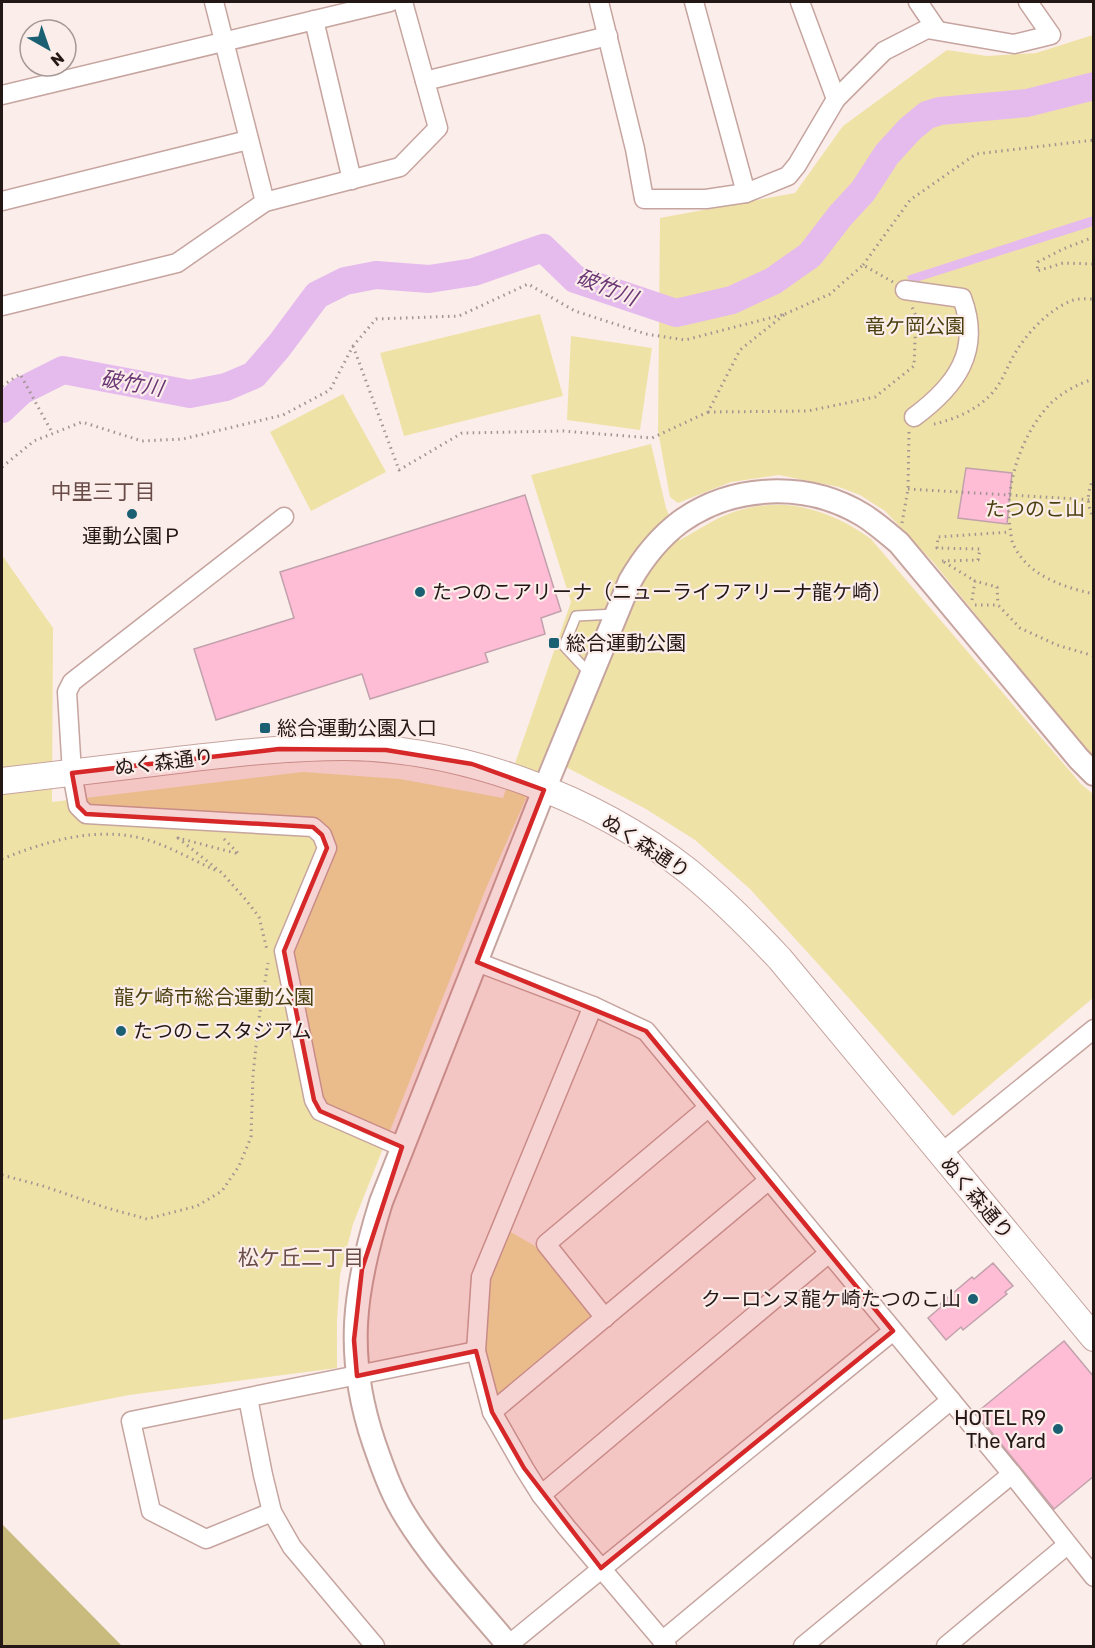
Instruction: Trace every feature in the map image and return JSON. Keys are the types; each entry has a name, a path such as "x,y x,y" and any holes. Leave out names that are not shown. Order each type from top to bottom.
{"main road":[{"name":"ぬく森通り","path":"2,781 279,749 346,747 435,756 499,773 594,812 653,846 687,870 720,898 780,959 1094,1338"}],"street":[{"path":"214,2 265,202"},
{"path":"2,95 390,2"},
{"path":"2,306 177,263 265,202 400,167 438,128 403,2"},
{"path":"599,2 635,149 644,199 706,199 746,193 788,176 797,165 836,99 884,51 927,29 1014,44 1051,35 1028,2"},
{"path":"694,2 746,193"},
{"path":"800,2 836,99"},
{"path":"918,2 937,30"},
{"path":"314,20 352,180"},
{"path":"424,81 608,36"},
{"path":"2,201 249,140"},
{"path":"905,290 962,298 969,315 970,340 964,363 942,393 913,425"},
{"path":"893,1331 508,1646 436,1557 402,1509 390,1485 366,1420 357,1376 354,1340 356,1304 362,1269 381,1202 544,790 630,581 641,561 680,522 725,499 747,494 791,492 813,495 839,503 862,514 898,543 1094,774"},
{"path":"284,517 72,682 67,692 72,773 78,806 86,814 314,826 322,835 327,848 284,951 314,1100 320,1111 402,1147"},
{"path":"477,962 593,1006 646,1031 1012,1474 1094,1577"},
{"path":"593,1006 481,1277 476,1351 492,1412 542,1495 665,1644 951,1400"},
{"path":"940,1154 1094,1029"},
{"path":"605,1318 546,1244 708,1107"},
{"path":"492,1412 769,1180"},
{"path":"542,1495 829,1253"},
{"path":"272,1512 206,1539 151,1511 131,1421 476,1351"},
{"path":"248,1398 262,1475 272,1512 292,1547 375,1647"},
{"path":"802,1647 1012,1474"},
{"path":"946,1647 1067,1545"}],"lane":[{"path":"591,676 564,646 576,616 616,614"}],"path":[{"path":"2,467 34,441 82,422 142,441 183,439 283,415 330,390 353,346 376,319 459,316 528,284 575,311 646,334 685,340 785,314 830,294 863,265 910,200 976,154 1094,140"},
{"path":"1094,237 1038,262 1037,271 1063,263 1094,264"},
{"path":"353,346 399,470 462,434 563,431 652,438 708,412 808,411 875,397 914,366 916,316 905,290 863,265"},
{"path":"931,425 950,420 974,408 992,393 1005,376 1014,354 1034,328 1056,310 1072,299 1094,299"},
{"path":"708,412 740,350 785,314"},
{"path":"2,386 20,374 53,434"},
{"path":"1094,379 1083,382 1051,403 1027,436 1016,466 1010,492 1008,516 1013,544 1023,560 1045,578 1067,588 1094,594"},
{"path":"898,543 908,489 913,425 899,430"},
{"path":"1094,478 1088,499 1089,511 1094,518"},
{"path":"908,489 1094,500"},
{"path":"1011,532 938,537 937,548 980,549 978,560 942,561 975,581 997,586 998,605 1020,628 1057,645 1094,656"},
{"path":"975,581 971,606 998,605"},
{"path":"2,1175 43,1185 107,1208 147,1219 198,1206 222,1191 239,1166 251,1137 253,1075 259,1018 269,960 259,918 222,873 178,838 239,854 218,833"},
{"path":"2,859 39,844 74,837 115,835 154,842 222,873"}],"highlighted area":[{"path":"279,749 386,750 472,764 544,790 477,962 646,1031 893,1331 601,1568 524,1468 492,1412 476,1351 357,1376 354,1340 362,1269 402,1147 320,1111 314,1100 284,951 327,848 322,835 313,827 86,814 78,806 72,773"}],"green space":[{"name":"竜ケ岡公園","path":"1093,35 1093,756 1070,731 933,562 885,511 860,495 839,487 779,475 731,482 678,503 670,497 658,431 660,218 795,193 843,126 947,50 987,56 1036,53"},
{"path":"540,314 563,396 404,436 380,353"},
{"path":"571,336 652,348 640,430 567,420"},
{"path":"343,394 386,472 311,511 270,432"},
{"name":"龍ケ崎市総合運動公園","path":"651,444 666,508 680,540 735,511 778,505 795,506 827,514 871,539 1081,784 1093,794 1093,998 953,1116 750,889 695,840 646,809 545,756 487,886 353,1224 340,1275 337,1368 129,1395 2,1420 2,555 53,628 52,802 303,772 400,779 503,798 571,602 531,475"},
{"path":"507,1230 535,1246 593,1318 495,1399 484,1353 487,1291"}],"shaded area":[{"path":"1093,216 1093,226 910,284 907,276"},
{"path":"2,1524 122,1646 2,1646"}],"building":[{"path":"966,468 1012,473 1007,524 958,518"},
{"name":"たつのこアリーナ（ニューライフアリーナ龍ケ崎）","path":"525,495 561,611 541,618 545,634 485,653 488,662 370,699 362,674 216,720 194,649 294,618 280,572"},
{"path":"993,1263 1013,1286 1005,1292 1007,1294 963,1330 961,1327 946,1340 928,1318 942,1306 940,1304"},
{"path":"1064,1341 1094,1377 1094,1476 1054,1509 976,1413"}],"waterway":[{"name":"破竹川","path":"2,409 21,391 63,370 190,394 226,387 254,375 317,295 345,281 376,275 429,279 474,272 543,248 575,279 676,313 732,300 773,281 810,255 863,191 887,154 910,129 927,115 940,111 1027,103 1094,86"}],"place":[{"name":"運動公園Ｐ","path":"132,514"},
{"name":"たつのこアリーナ（ニューライフアリーナ龍ケ崎）","path":"420,592"},
{"name":"総合運動公園","path":"554,643"},
{"name":"総合運動公園入口","path":"265,728"},
{"name":"たつのこスタジアム","path":"121,1031"},
{"name":"クーロンヌ龍ケ崎たつのこ山","path":"973,1299"},
{"name":"HOTEL R9 The Yard","path":"1058,1429"}],"district":[{"name":"中里三丁目","path":"103,491"},
{"name":"松ケ丘二丁目","path":"301,1257"}],"park label":[{"name":"たつのこ山","path":"1035,509"}]}
